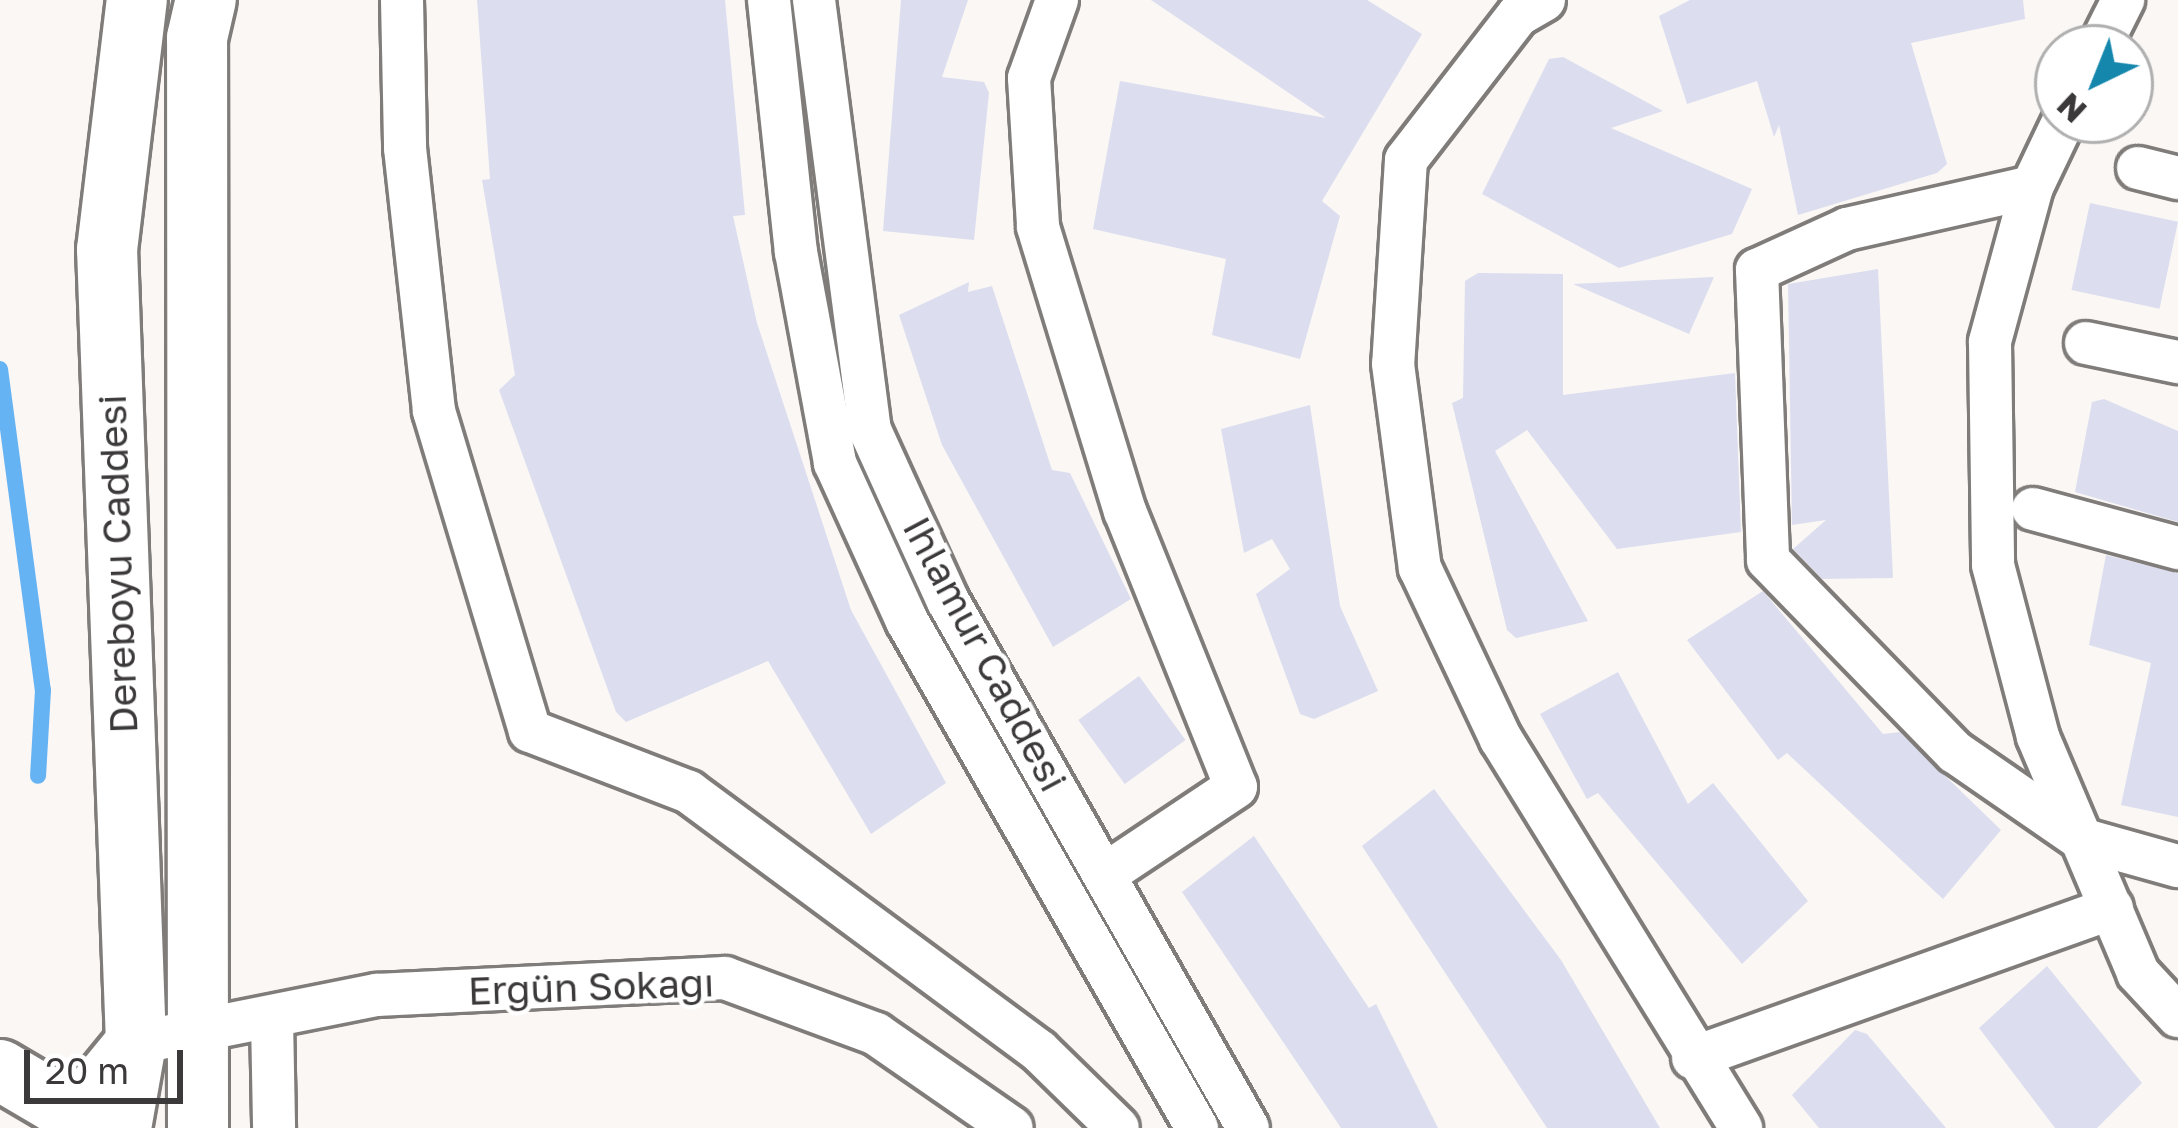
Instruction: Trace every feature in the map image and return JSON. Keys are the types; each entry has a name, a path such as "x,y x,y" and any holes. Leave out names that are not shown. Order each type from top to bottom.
{"main road":[{"name":"Dereboyu Caddesi","path":"121,1128 136,1043 107,250 137,0"},
{"name":"Dereboyu Caddesi","path":"198,1128 205,1028 197,38 206,0"},
{"path":"0,1070 56,1103 91,1098 136,1043"},
{"path":"0,1084 19,1128"}],"street":[{"path":"402,0 405,148 434,411 530,731 689,792 1039,1051 1118,1128"},
{"name":"Ihlamur Caddesi","path":"769,0 796,252 835,464 908,621 1197,1128"},
{"name":"Ihlamur Caddesi","path":"814,0 870,430 948,601 1107,873 1248,1128"},
{"path":"1058,0 1029,78 1038,227 1125,511 1236,787 1107,873"},
{"path":"1544,0 1518,15 1406,160 1393,364 1420,568 1501,739 1693,1058 1741,1128"},
{"path":"2053,144 2032,187 1990,342 1993,565 2038,737 2138,974 2178,1016"},
{"path":"2032,187 1847,229 1757,270 1768,560 1955,752 2080,839 2178,866"},
{"path":"2086,343 2178,362"},
{"path":"2033,509 2178,548"},
{"path":"1693,1058 2112,908"},
{"name":"Ergün Sokağı","path":"136,1043 377,995 725,979 876,1034 1012,1128"},
{"path":"272,1019 274,1128"}],"building":[{"path":"477,0 725,0 745,215 733,216 757,323 851,610 946,783 871,834 768,661 626,722 616,712 499,390 515,375 482,180 490,179"},
{"path":"901,0 968,0 942,77 984,82 989,93 974,240 883,231"},
{"path":"1151,0 1367,0 1422,34 1322,201 1340,216 1300,359 1212,335 1226,259 1093,229 1120,81 1326,118"},
{"path":"1690,0 2023,0 2025,19 1911,43 1947,164 1937,173 1798,215 1779,125 1774,137 1757,81 1687,104 1659,16"},
{"path":"1563,57 1663,111 1611,128 1752,189 1732,234 1619,268 1482,194 1549,59"},
{"path":"2090,203 2178,222 2160,309 2071,290"},
{"path":"1878,269 1893,578 1822,579 1793,549 1826,520 1792,525 1788,284"},
{"path":"1478,273 1563,274 1563,395 1735,373 1741,532 1617,549 1527,430 1495,451 1588,621 1516,638 1507,630 1452,403 1463,398 1465,281"},
{"path":"1714,277 1689,334 1573,284"},
{"path":"969,282 968,292 992,286 1052,470 1070,473 1131,599 1053,647 942,445 899,315"},
{"path":"2104,399 2178,431 2178,522 2075,492 2092,402"},
{"path":"1310,405 1340,606 1378,691 1314,719 1300,714 1256,594 1290,569 1272,539 1244,553 1221,429"},
{"path":"2106,555 2178,573 2178,817 2121,805 2151,663 2089,645"},
{"path":"1763,591 1883,734 1900,732 2001,830 1943,899 1787,753 1778,760 1687,640"},
{"path":"1618,672 1688,804 1713,783 1808,901 1742,964 1598,793 1587,799 1540,714"},
{"path":"1139,676 1185,740 1125,784 1078,720"},
{"path":"1434,789 1561,960 1660,1128 1547,1128 1362,846"},
{"path":"1254,836 1369,1008 1376,1004 1438,1128 1341,1128 1182,892"},
{"path":"2047,966 2142,1083 2097,1128 2055,1128 1979,1028"},
{"path":"1855,1030 1867,1034 1946,1128 1819,1128 1792,1095"}],"waterway":[{"path":"0,369 43,690 38,776"}]}
